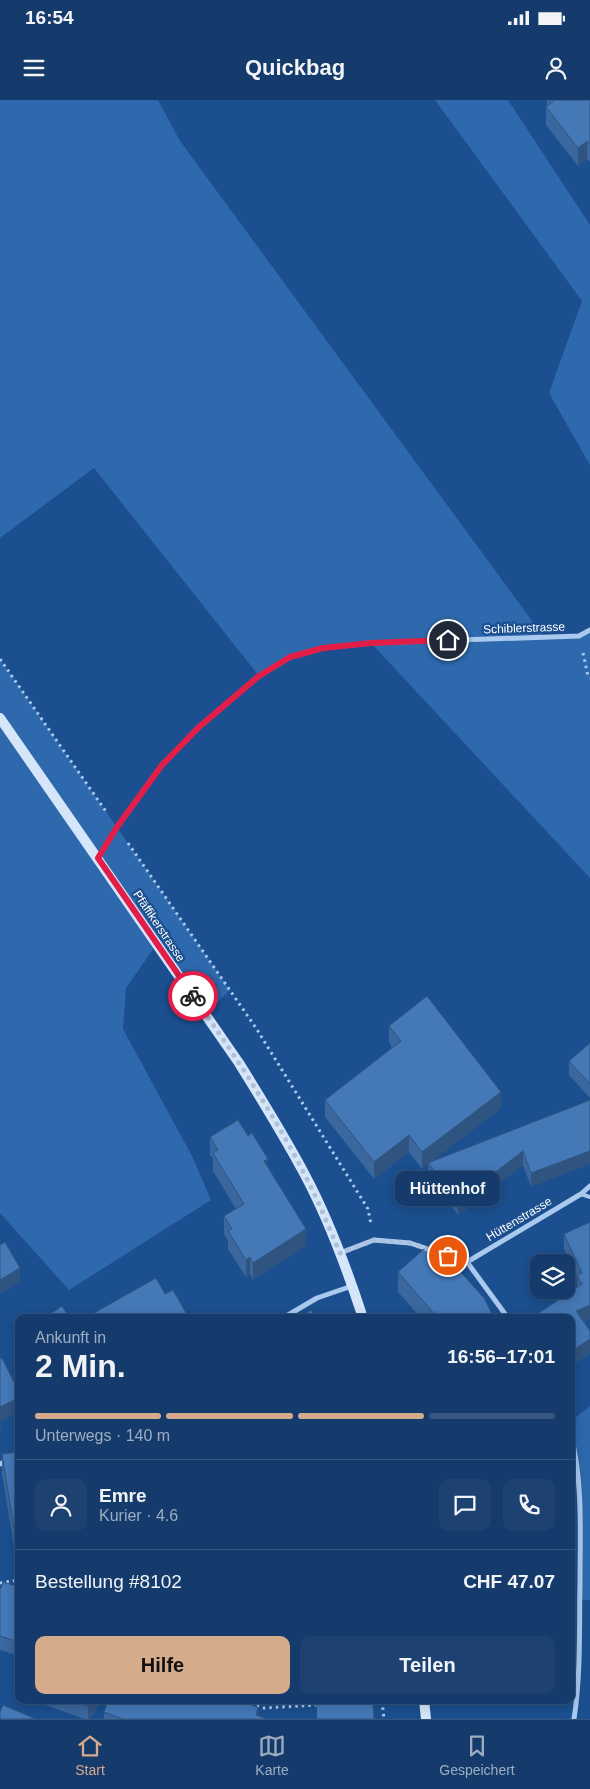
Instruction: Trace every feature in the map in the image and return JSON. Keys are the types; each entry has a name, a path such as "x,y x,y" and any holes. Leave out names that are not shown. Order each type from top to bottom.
{"main road":[{"name":"Pfäffikerstrasse","path":"0,718 239,1063 271,1114 306,1177 340,1253 363,1314"},
{"path":"424,1704 426,1719"}],"street":[{"name":"Schiblerstrasse","path":"98,858 117,827 162,765 199,727 259,676 290,657 323,648 371,643 579,636 590,630"},
{"name":"Hüttenstrasse","path":"467,1262 581,1194 590,1186"},
{"path":"340,1253 374,1240 410,1243 467,1262 505,1314"},
{"path":"290,1314 317,1298 353,1286"},
{"path":"574,1719 579,1670 580,1507 575,1450"},
{"path":"0,1464 15,1456"}],"lane":[{"path":"581,1194 590,1197"}],"path":[{"path":"579,636 590,678"},
{"path":"0,659 256,1028 368,1209 374,1240"},
{"path":"0,1583 15,1581"},
{"path":"251,1704 264,1708 323,1705"},
{"path":"382,1704 384,1719"}],"shaded area":[{"path":"0,100 158,100 180,141 544,637 579,636 590,630 590,878 371,643 323,648 290,657 259,676 94,468 0,538"},
{"path":"435,100 508,100 590,225 590,465 549,393 582,301"},
{"path":"0,659 230,990 205,1014 156,945 126,988 123,1029 192,1156 211,1200 69,1290 0,1213"},
{"path":"590,1406 590,1600 580,1600 580,1507 575,1467 575,1418"}],"building":[{"path":"555,100 590,100 590,144 587,141 578,148 546,107"},
{"path":"427,996 501,1092 422,1152 409,1135 374,1162 325,1100 401,1041 389,1026"},
{"path":"590,1043 590,1084 569,1061"},
{"path":"590,1100 590,1151 531,1173 523,1151 458,1201 428,1163"},
{"path":"238,1120 248,1136 252,1133 268,1159 264,1161 306,1229 253,1263 250,1257 246,1260 228,1231 232,1229 224,1216 244,1204 213,1153 218,1150 210,1137"},
{"path":"590,1222 590,1305 576,1311 590,1331 590,1339 575,1349 575,1314 537,1314 560,1299 575,1299 575,1289 582,1284 577,1275 582,1273 575,1254 573,1254 564,1234"},
{"path":"433,1241 484,1298 492,1314 435,1314 398,1272"},
{"path":"5,1242 20,1268 0,1280 0,1245"},
{"path":"156,1278 165,1294 173,1290 187,1314 92,1314"},
{"path":"62,1306 67,1314 50,1314"},
{"path":"311,1310 314,1314 306,1314"},
{"path":"2,1358 15,1384 15,1400 0,1407 0,1359"},
{"path":"15,1452 14,1528 2,1454"},
{"path":"3,1582 15,1586 15,1641 0,1636 0,1590"},
{"path":"107,1704 249,1704 258,1707 256,1715 267,1719 123,1719 104,1712"},
{"path":"316,1704 373,1704 374,1719 317,1719"},
{"path":"3,1705 36,1719 0,1719"}],"way so far":[{"path":"193,996 271,1114 306,1177 340,1253 374,1240 410,1243 448,1256"}],"place":[{"name":"Hüttenhof","path":"448,1256"}],"route":[{"path":"193,996 156,945 98,858 117,827 162,765 199,727 259,676 290,657 323,648 371,643 448,640"}]}
